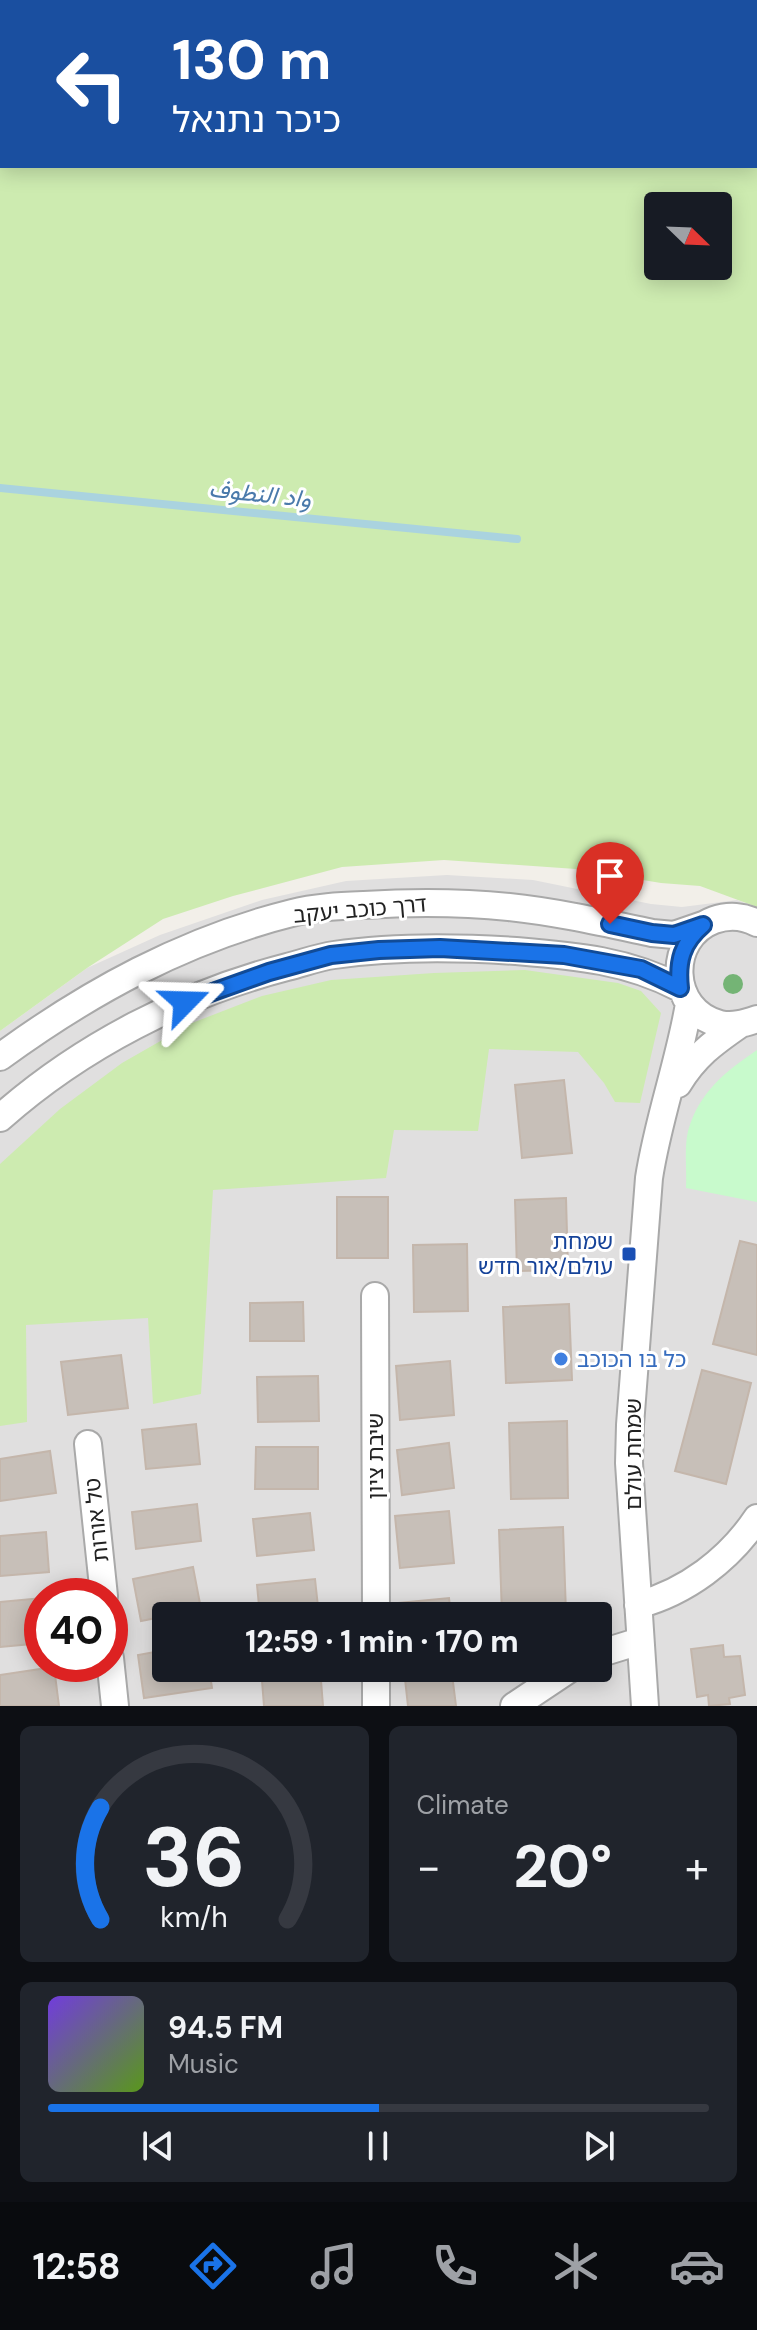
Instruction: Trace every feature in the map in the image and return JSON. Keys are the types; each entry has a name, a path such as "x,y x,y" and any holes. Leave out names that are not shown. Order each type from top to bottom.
{"street":[{"name":"דרך כוכב יעקב","path":"0,1057 109,984 149,964 197,943 294,912 411,902 461,903 565,915 674,935 717,918 734,916 757,923"},
{"name":"שמחת עולם","path":"645,1706 630,1486 630,1425 649,1178 655,1139 680,1051 685,996 678,969 682,950 690,936 703,925"},
{"name":"דרך כוכב יעקב","path":"0,1118 69,1066 156,1014 227,985 331,955 440,948 564,955 641,969 685,996 704,1017 720,1024 748,1022"},
{"name":"שמחת עולם","path":"665,1108 687,1069 706,1048 748,1022"},
{"name":"שיבת ציון","path":"375,1296 376,1602"},
{"name":"טל אורות","path":"88,1444 102,1578"},
{"path":"638,1605 659,1600 698,1577 721,1560 757,1518"},
{"path":"612,1650 640,1641"},
{"path":"112,1682 115,1706"},
{"path":"376,1682 376,1706"},
{"path":"514,1706 550,1682"}],"shaded area":[{"path":"447,875 533,880 651,904 682,907 737,900 757,907 757,1706 0,1706 0,1031 87,968 160,935 262,900 346,881"}],"green space":[{"path":"0,168 757,168 757,907 700,886 576,869 444,860 342,867 233,896 163,919 87,968 0,1031"},
{"path":"525,970 618,983 641,991 661,1013 640,1103 615,1102 604,1083 578,1052 489,1049 478,1131 394,1130 386,1178 213,1190 201,1394 153,1404 148,1318 26,1325 27,1422 0,1426 0,1164 60,1109 122,1063 192,1023 262,996 331,980"},
{"path":"757,1050 757,1202 686,1188 688,1131 699,1105 724,1075"}],"building":[{"path":"564,1080 572,1153 522,1158 515,1085"},
{"path":"337,1197 388,1197 388,1258 337,1258"},
{"path":"566,1198 568,1270 517,1271 515,1200"},
{"path":"740,1241 757,1245 757,1355 713,1344"},
{"path":"467,1244 468,1311 414,1312 413,1245"},
{"path":"303,1302 304,1341 250,1341 250,1303"},
{"path":"569,1304 572,1380 506,1383 503,1307"},
{"path":"121,1355 128,1408 68,1415 61,1362"},
{"path":"450,1361 454,1415 400,1420 396,1366"},
{"path":"702,1370 751,1383 726,1484 675,1471"},
{"path":"318,1376 319,1421 258,1422 257,1377"},
{"path":"567,1421 568,1498 511,1499 509,1423"},
{"path":"196,1424 200,1464 146,1469 142,1430"},
{"path":"449,1443 454,1488 402,1495 397,1450"},
{"path":"256,1447 318,1447 318,1489 255,1489"},
{"path":"50,1451 56,1493 0,1501 0,1459"},
{"path":"197,1504 201,1541 136,1549 132,1512"},
{"path":"449,1511 454,1563 400,1568 395,1516"},
{"path":"310,1513 314,1550 257,1556 253,1519"},
{"path":"563,1527 566,1602 502,1602 499,1530"},
{"path":"46,1532 49,1572 0,1576 0,1536"},
{"path":"193,1567 200,1602 152,1602 152,1619 141,1621 133,1579"},
{"path":"315,1579 317,1602 259,1602 257,1585"},
{"path":"449,1598 449,1602 409,1602"},
{"path":"24,1600 24,1645 0,1647 0,1602"},
{"path":"723,1645 724,1657 740,1656 745,1695 729,1698 730,1704 709,1706 708,1695 697,1697 691,1649"},
{"path":"152,1652 152,1682 211,1682 212,1688 144,1698 138,1655"},
{"path":"24,1671 24,1682 56,1682 59,1706 0,1706 0,1675"},
{"path":"262,1682 321,1682 323,1706 264,1706"},
{"path":"405,1682 453,1682 456,1706 408,1706"}],"waterway":[{"name":"واد النطوف","path":"0,488 517,539"}],"place":[{"name":"שמחת עולם/אור חדש","path":"629,1254"},
{"name":"כל בו הכוכב","path":"561,1359"}],"route":[{"path":"185,1002 269,972 331,955 440,948 564,955 618,963 641,969 680,988 678,969 682,950 690,936 703,925 674,935 610,924"}]}
